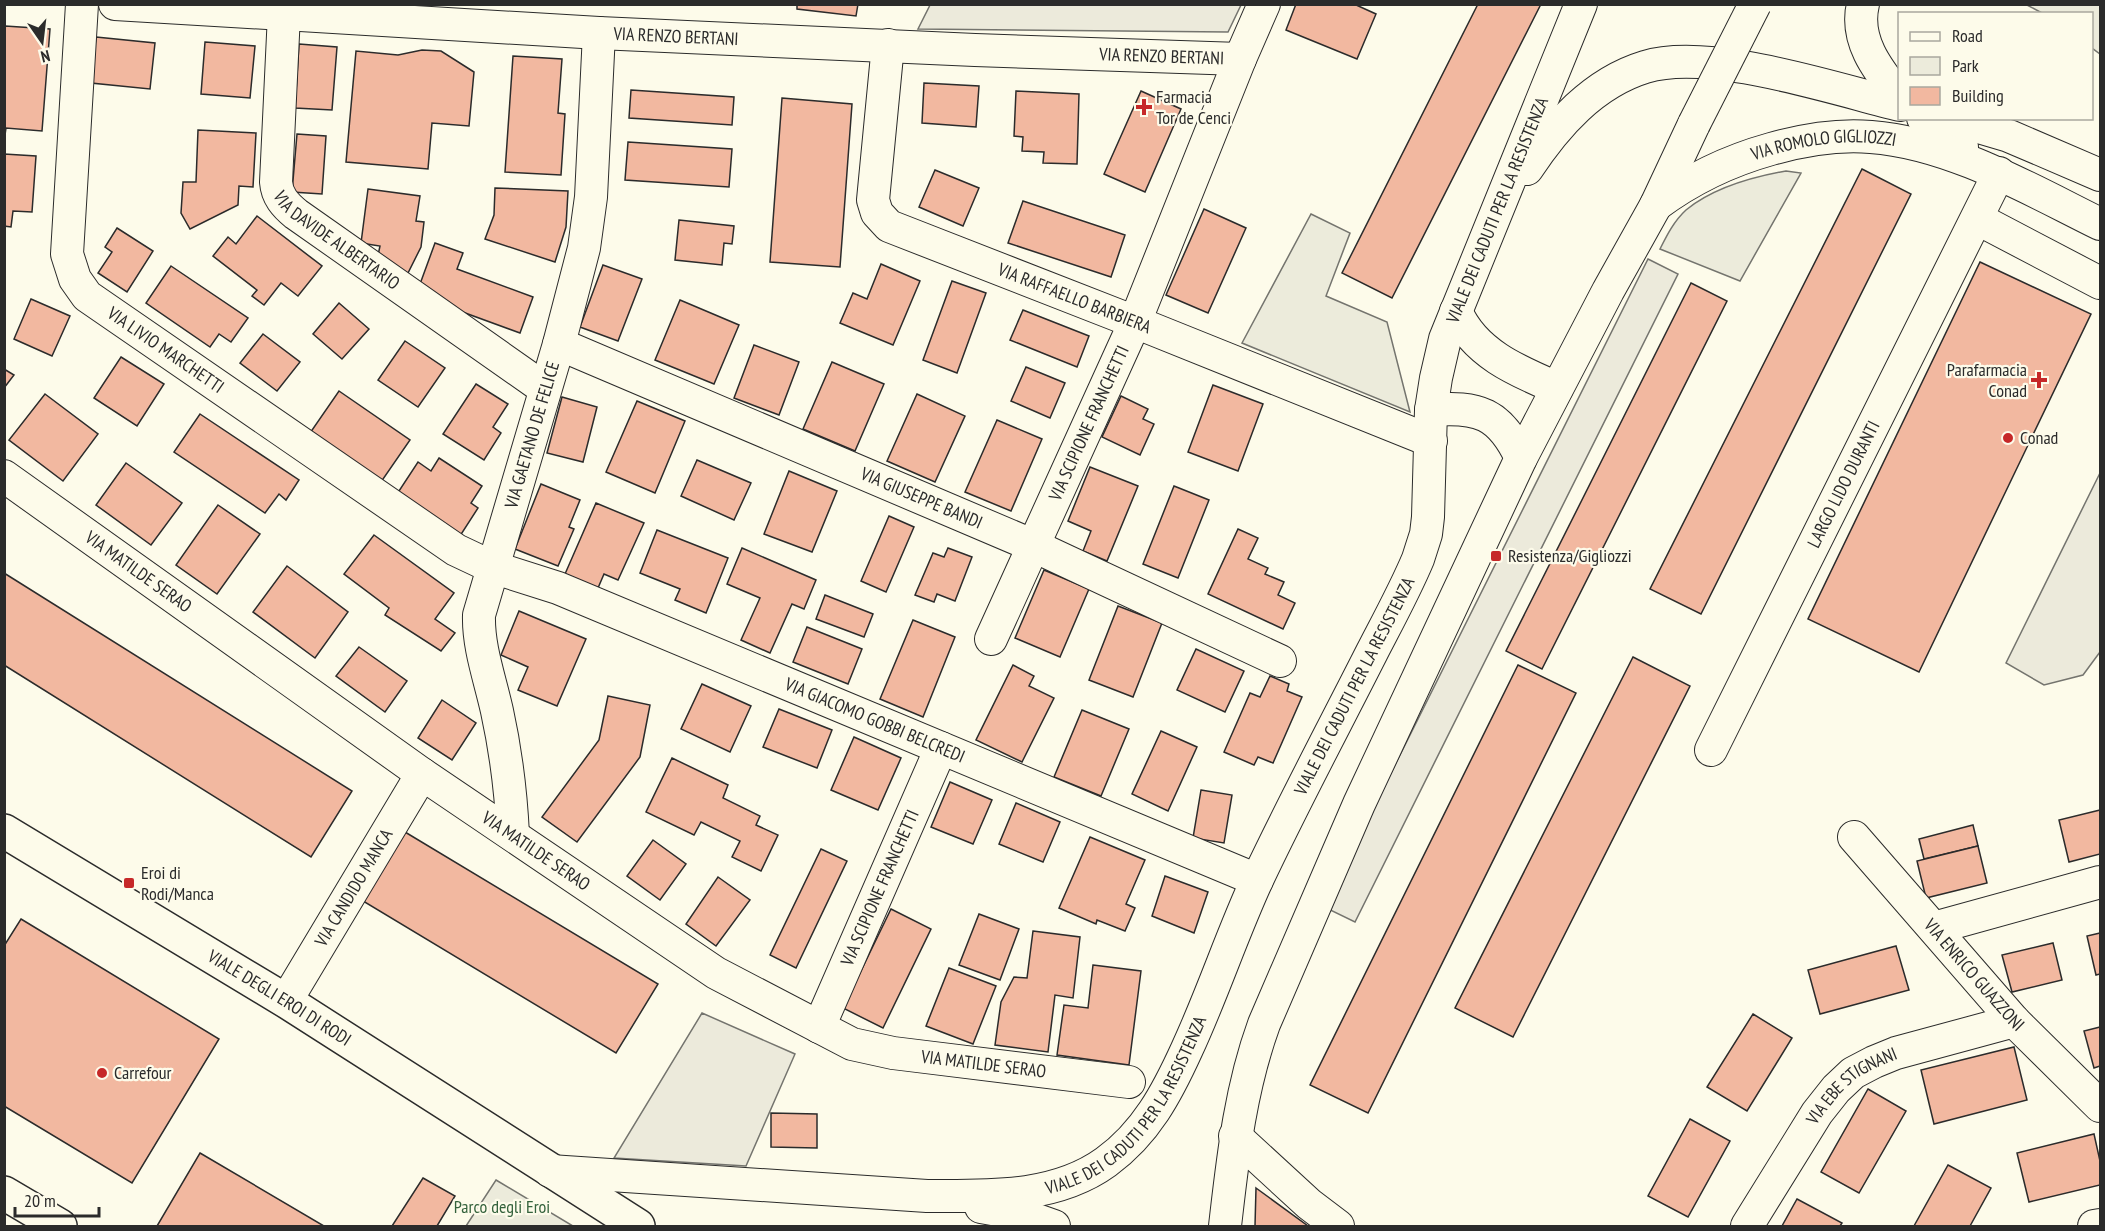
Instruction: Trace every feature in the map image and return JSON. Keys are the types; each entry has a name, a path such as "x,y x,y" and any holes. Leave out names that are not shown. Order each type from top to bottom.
{"main road":[{"name":"VIALE DEGLI EROI DI RODI","path":"4,831 285,1001 638,1227"},
{"path":"4,1192 60,1227"}],"street":[{"name":"VIA LIVIO MARCHETTI","path":"82,4 67,246 68,262 80,287 87,296 442,542 492,567"},
{"name":"VIA RENZO BERTANI","path":"115,4 599,33 1240,59"},
{"name":"VIA SCIPIONE FRANCHETTI","path":"991,639 1135,322 1264,4"},
{"name":"VIALE DEI CADUTI PER LA RESISTENZA","path":"550,1171 927,1196 984,1196 1049,1188 1092,1171 1130,1141 1157,1109 1171,1083 1202,1016 1257,880 1418,559 1427,526 1431,410 1442,352 1456,311 1581,4"},
{"path":"1228,1220 1235,1136 1252,1056 1268,1013 1359,804 1521,458 1656,205 1755,4"},
{"path":"1863,4 1860,25 1866,46 1876,67 1898,97"},
{"name":"VIA DAVIDE ALBERTARIO","path":"284,14 276,182 282,201 296,214 545,389"},
{"name":"VIA GAETANO DE FELICE","path":"513,835 507,761 479,633 480,610 578,273 591,196 599,33"},
{"name":"VIA RAFFAELLO BARBIERA","path":"888,45 873,200 882,220 895,230 1135,322 1431,441"},
{"path":"1497,214 1538,153 1574,111 1605,87 1644,67 1670,62 1712,63 1788,77 1898,105"},
{"name":"VIA ROMOLO GIGLIOZZI","path":"1926,120 1999,173"},
{"path":"1955,120 2009,136 2100,175"},
{"name":"VIA ROMOLO GIGLIOZZI","path":"1656,205 1691,181 1730,162 1781,146 1832,137 1872,137 1907,142 1999,173 2100,224"},
{"name":"LARGO LIDO DURANTI","path":"1711,750 1999,173"},
{"path":"1978,219 2100,283"},
{"path":"1456,311 1467,331 1485,350 1522,373 1557,387"},
{"name":"VIA GIUSEPPE BANDI","path":"559,344 1034,546 1280,661"},
{"path":"1431,410 1464,409 1485,414 1507,435 1521,458"},
{"name":"VIA MATILDE SERAO","path":"4,476 422,774 716,973 852,1044 875,1050 1129,1082"},
{"name":"VIA GIACOMO GOBBI BELCREDI","path":"492,567 558,588 1257,880"},
{"name":"VIA SCIPIONE FRANCHETTI","path":"819,1027 941,748"},
{"name":"VIA CANDIDO MANCA","path":"285,1001 422,774"},
{"name":"VIA ENRICO GUAZZONI","path":"1854,837 2014,1021 2100,1105"},
{"path":"1934,928 2100,882"},
{"name":"VIA EBE STIGNANI","path":"1747,1227 1817,1113 1836,1089 1853,1073 1884,1057 2014,1021"},
{"path":"1235,1136 1309,1204 1338,1227"},
{"name":"VIALE DEI CADUTI PER LA RESISTENZA","path":"927,1196 1020,1214 1054,1227"},
{"path":"2094,1227 2100,1225"}],"green space":[{"path":"2027,5 2100,5 2100,54 2093,49 2093,12 2040,12"},
{"path":"1786,171 1801,173 1740,281 1660,249 1668,233 1686,210 1708,195 1733,184"},
{"path":"1311,214 1350,233 1326,296 1387,322 1410,412 1242,343"},
{"name":"Parco degli Eroi","path":"496,1180 573,1226 466,1226"}],"shaded area":[{"path":"930,4 1241,5 1228,32 918,29"},
{"path":"1648,259 1678,274 1355,922 1324,907"},
{"path":"2100,473 2100,652 2083,675 2044,685 2006,663"},
{"path":"702,1013 795,1054 746,1166 614,1158"}],"building":[{"path":"797,4 858,4 856,16 797,9"},
{"path":"1296,4 1354,4 1376,14 1357,59 1286,30"},
{"path":"1478,4 1541,4 1392,298 1342,273"},
{"path":"5,26 50,29 42,131 6,128 4,142"},
{"path":"96,37 155,43 150,89 91,83"},
{"path":"205,42 255,46 250,98 201,94"},
{"path":"299,44 337,47 332,110 295,108"},
{"path":"422,50 441,51 474,72 469,126 432,123 428,169 346,162 356,51 398,55"},
{"path":"513,56 562,59 558,113 565,114 561,175 505,172"},
{"path":"924,83 979,86 976,127 922,123"},
{"path":"631,90 734,97 732,125 629,118"},
{"path":"1016,91 1079,94 1077,164 1043,163 1044,152 1022,151 1023,137 1014,136"},
{"path":"1141,91 1181,109 1145,192 1104,174"},
{"path":"782,98 852,104 840,267 770,262"},
{"path":"198,130 256,133 253,187 239,186 238,205 190,229 181,213 183,182 196,182"},
{"path":"297,134 326,136 322,194 292,192"},
{"path":"628,142 732,149 729,187 625,180"},
{"path":"4,154 36,156 32,212 13,211 11,227 4,226"},
{"path":"1862,169 1911,194 1701,614 1650,589"},
{"path":"935,170 979,188 963,226 919,207"},
{"path":"495,188 568,191 566,227 555,262 485,239 494,215"},
{"path":"368,189 420,196 416,221 424,222 421,247 407,275 377,260 380,246 361,243"},
{"path":"1023,201 1125,235 1111,277 1008,243"},
{"path":"1204,209 1246,228 1208,313 1166,295"},
{"path":"257,216 322,266 298,296 281,283 264,305 252,296 257,290 213,256 228,237 236,244"},
{"path":"679,220 734,226 732,244 724,243 722,265 675,260"},
{"path":"117,228 153,251 127,292 98,273 112,252 105,247"},
{"path":"435,243 463,253 457,269 533,297 520,333 416,295"},
{"path":"1980,262 2091,314 1919,672 1808,619"},
{"path":"881,264 920,281 893,345 840,323 853,293 867,299"},
{"path":"603,265 642,279 618,341 580,327"},
{"path":"171,266 248,318 231,342 219,334 210,347 146,303"},
{"path":"952,281 986,293 957,373 923,360"},
{"path":"1691,283 1727,301 1542,669 1506,651"},
{"path":"31,299 70,316 52,356 14,339"},
{"path":"680,300 739,325 714,384 655,360"},
{"path":"339,303 369,329 342,359 313,334"},
{"path":"1023,310 1089,336 1077,367 1010,340"},
{"path":"263,334 300,362 277,391 240,363"},
{"path":"405,341 445,368 418,407 378,380"},
{"path":"754,345 799,362 779,415 734,398"},
{"path":"121,357 164,384 137,426 94,398"},
{"path":"832,362 884,384 855,451 803,429"},
{"path":"1026,367 1065,383 1050,418 1011,401"},
{"path":"4,369 14,375 4,388"},
{"path":"476,384 508,404 493,427 501,433 484,460 443,434"},
{"path":"1213,385 1263,404 1238,471 1188,452"},
{"path":"339,391 410,440 381,482 310,433"},
{"path":"45,394 98,434 63,481 9,440"},
{"path":"917,394 965,416 935,482 887,461"},
{"path":"1121,396 1148,409 1143,419 1154,424 1140,455 1102,437"},
{"path":"562,397 597,407 583,462 547,453"},
{"path":"637,401 685,421 655,493 606,472"},
{"path":"200,414 299,480 286,500 279,494 265,513 174,452"},
{"path":"997,420 1042,439 1011,511 965,492"},
{"path":"439,458 482,486 471,503 478,508 460,536 397,494 418,462 431,471"},
{"path":"697,460 751,483 734,520 681,496"},
{"path":"126,463 182,503 151,545 96,505"},
{"path":"1090,467 1138,486 1107,561 1083,551 1091,531 1068,521"},
{"path":"789,471 837,491 812,552 764,534"},
{"path":"541,484 580,500 569,527 574,529 558,566 515,549"},
{"path":"1174,486 1209,500 1178,578 1143,564"},
{"path":"596,503 644,523 618,580 604,574 598,588 565,574"},
{"path":"218,505 260,534 217,594 176,565"},
{"path":"889,516 914,527 886,592 861,581"},
{"path":"1238,529 1258,538 1248,559 1268,568 1265,574 1284,582 1278,595 1295,603 1283,629 1208,594"},
{"path":"657,530 728,558 706,613 675,600 680,589 640,573"},
{"path":"374,535 454,593 435,619 455,633 441,651 385,615 389,608 344,574"},
{"path":"742,548 816,580 804,609 792,604 770,653 741,640 760,598 727,584"},
{"path":"948,548 972,557 955,601 937,594 934,602 915,595 933,553 944,557"},
{"path":"287,566 348,612 315,658 253,612"},
{"path":"1044,570 1089,589 1060,657 1015,638"},
{"path":"4,573 352,791 311,857 4,665"},
{"path":"825,595 873,614 864,637 816,619"},
{"path":"1118,606 1162,623 1133,697 1089,680"},
{"path":"519,611 586,639 557,706 518,690 528,667 501,655"},
{"path":"913,620 955,637 923,717 880,699"},
{"path":"807,627 862,649 848,684 793,662"},
{"path":"359,647 407,681 385,712 336,676"},
{"path":"1196,649 1244,671 1225,712 1177,690"},
{"path":"1633,657 1690,686 1513,1037 1455,1008"},
{"path":"1013,665 1034,676 1029,686 1054,698 1022,762 976,740"},
{"path":"1518,665 1576,693 1368,1113 1310,1085"},
{"path":"1270,676 1289,684 1287,691 1302,697 1273,763 1258,757 1254,765 1224,752 1250,693 1260,697"},
{"path":"702,684 751,706 730,752 681,729"},
{"path":"608,696 650,705 640,757 577,842 542,817 599,740"},
{"path":"442,700 476,723 452,760 418,738"},
{"path":"779,709 832,730 817,768 763,747"},
{"path":"1082,710 1129,729 1101,796 1054,777"},
{"path":"1161,731 1197,747 1168,811 1132,794"},
{"path":"854,737 901,758 878,810 831,790"},
{"path":"672,758 728,785 723,798 760,816 756,825 778,835 761,871 732,857 740,841 701,822 694,835 646,812"},
{"path":"950,782 992,800 973,844 931,827"},
{"path":"1201,790 1232,795 1224,843 1193,838"},
{"path":"1016,803 1060,822 1043,862 999,844"},
{"path":"2100,810 2100,854 2069,862 2059,820"},
{"path":"1973,825 1978,846 1924,859 1919,839"},
{"path":"400,829 658,984 616,1053 358,898"},
{"path":"1090,837 1145,860 1126,904 1135,908 1125,931 1097,920 1096,924 1059,908"},
{"path":"653,840 686,864 660,900 627,876"},
{"path":"1978,846 1987,883 1926,898 1917,861"},
{"path":"821,849 847,861 796,968 770,955"},
{"path":"1165,876 1208,892 1194,933 1152,916"},
{"path":"718,877 750,900 716,946 686,924"},
{"path":"891,909 931,929 883,1028 843,1008"},
{"path":"979,914 1019,929 1000,980 959,965"},
{"name":"Carrefour","path":"21,919 219,1039 132,1183 4,1106 4,946"},
{"path":"1033,931 1080,937 1073,998 1055,995 1048,1052 995,1045 1001,1002 1014,977 1027,978"},
{"path":"2100,933 2100,974 2096,975 2087,936"},
{"path":"2053,943 2062,980 2012,992 2002,955"},
{"path":"1896,946 1909,990 1820,1014 1808,970"},
{"path":"1093,965 1141,971 1129,1065 1057,1055 1064,1005 1088,1008"},
{"path":"949,968 996,986 973,1044 926,1026"},
{"path":"1753,1014 1792,1038 1747,1111 1707,1087"},
{"path":"2100,1027 2100,1066 2094,1068 2084,1031"},
{"path":"2014,1047 2027,1100 1934,1124 1921,1070"},
{"path":"1868,1089 1906,1111 1859,1193 1821,1172"},
{"path":"771,1113 817,1114 817,1148 771,1147"},
{"path":"1690,1119 1730,1141 1688,1217 1648,1196"},
{"path":"2094,1134 2100,1161 2100,1185 2029,1202 2017,1153"},
{"path":"200,1153 324,1226 157,1226"},
{"path":"1948,1165 1991,1188 1970,1226 1914,1226"},
{"path":"423,1178 455,1196 437,1226 392,1226"},
{"path":"1256,1188 1308,1226 1255,1226"},
{"path":"1797,1199 1842,1223 1840,1226 1782,1226"}],"place":[{"name":"Farmacia Tor de Cenci","path":"1144,107"},
{"name":"Parafarmacia Conad","path":"2039,380"},
{"name":"Conad","path":"2008,438"},
{"name":"Resistenza/Gigliozzi","path":"1496,556"},
{"name":"Eroi di Rodi/Manca","path":"129,883"},
{"name":"Carrefour","path":"102,1073"}]}
